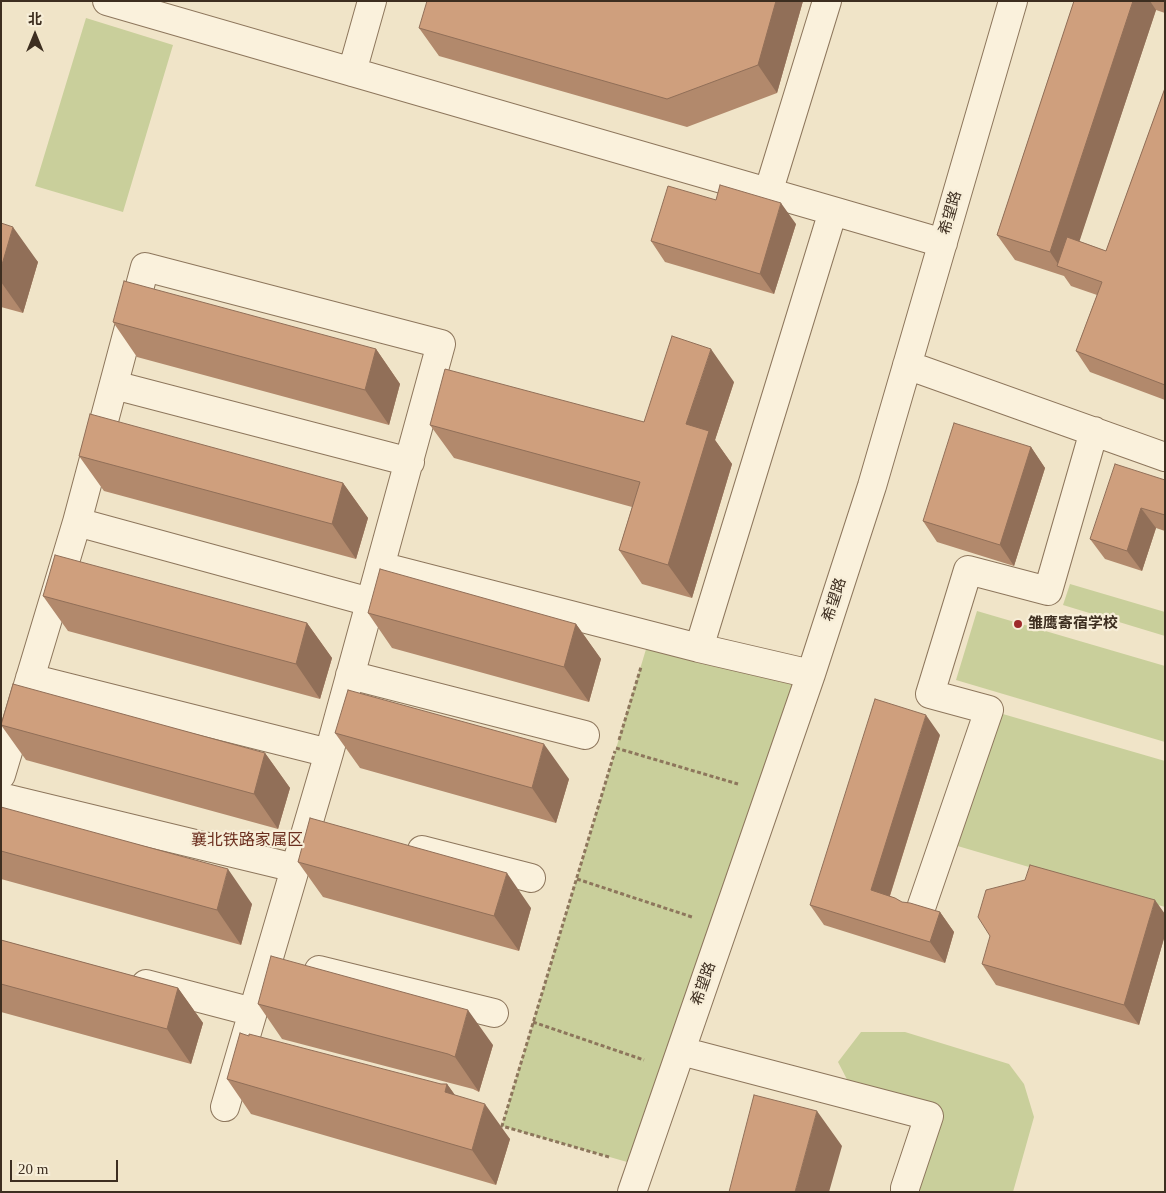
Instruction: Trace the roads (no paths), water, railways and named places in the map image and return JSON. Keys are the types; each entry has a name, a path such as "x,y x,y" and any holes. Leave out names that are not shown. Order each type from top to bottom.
{"street":[{"path":"107,1 943,243"},
{"path":"352,72 372,1"},
{"path":"768,193 827,1"},
{"name":"希望路","path":"632,1192 770,794 872,486 1013,1"},
{"path":"699,648 833,211"},
{"path":"1,775 77,522 145,266 442,344 329,753 318,824 295,868 253,1012 253,1047 225,1107"},
{"path":"907,365 1165,457"},
{"path":"114,385 410,462"},
{"path":"921,908 989,710 930,694 968,570 1048,591 1094,431"},
{"path":"77,522 370,602"},
{"path":"380,566 650,636 810,674"},
{"path":"350,675 585,735"},
{"path":"30,678 329,753"},
{"path":"1,797 295,868"},
{"path":"396,843 531,878"},
{"path":"269,957 494,1013"},
{"path":"122,978 253,1012"},
{"path":"677,1061 929,1116 905,1192"}],"place":[{"name":"雏鹰寄宿学校","path":"1018,624"}],"district":[{"name":"襄北铁路家属区","path":"247,841"}]}
